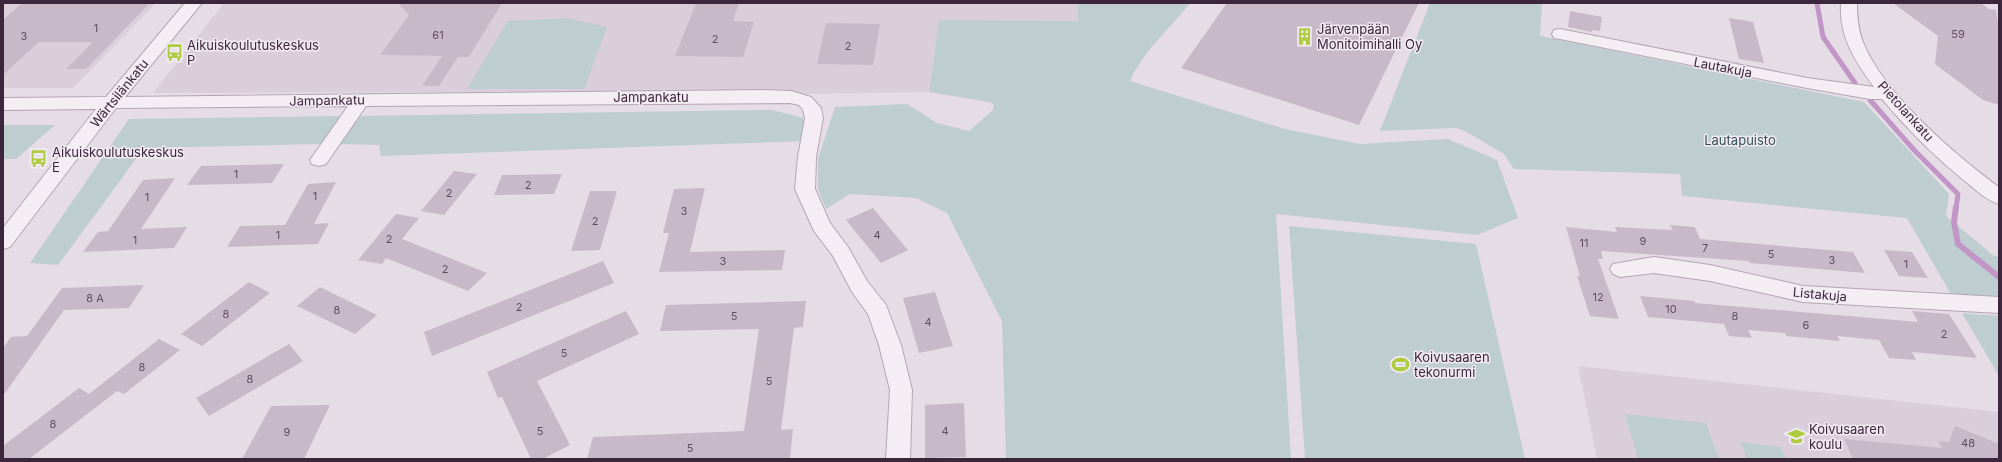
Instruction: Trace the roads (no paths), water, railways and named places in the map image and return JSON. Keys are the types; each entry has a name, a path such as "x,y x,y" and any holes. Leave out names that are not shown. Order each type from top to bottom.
{"street":[{"name":"Wärtsilänkatu","path":"3,242 111,103 194,3"},
{"name":"Pietolankatu","path":"1849,3 1848,19 1856,47 1887,93 1932,141 1977,182 1999,197"},
{"name":"Lautakuja","path":"1560,34 1807,83 1870,93 1887,93"},
{"name":"Jampankatu","path":"3,104 774,96 791,97 805,101 812,108 814,118 807,157 805,189 821,226 841,252 859,286 878,311 890,345 901,390 898,459"},
{"path":"319,160 361,100"},
{"name":"Listakuja","path":"1620,269 1654,265 1710,273 1803,294 1999,305"}],"waterway":[{"path":"1817,3 1823,37 1855,83"},
{"path":"1870,100 1914,150 1958,194 1956,208"},
{"path":"1956,207 1954,222 1958,244 1999,277"}],"place":[{"name":"Järvenpään Monitoimihalli Oy","path":"1304,36"},
{"name":"Aikuiskoulutuskeskus P","path":"174,52"},
{"name":"Aikuiskoulutuskeskus E","path":"39,159"},
{"name":"Koivusaaren tekonurmi","path":"1401,364"},
{"name":"Koivusaaren koulu","path":"1796,436"}],"park label":[{"name":"Lautapuisto","path":"1740,140"}]}
